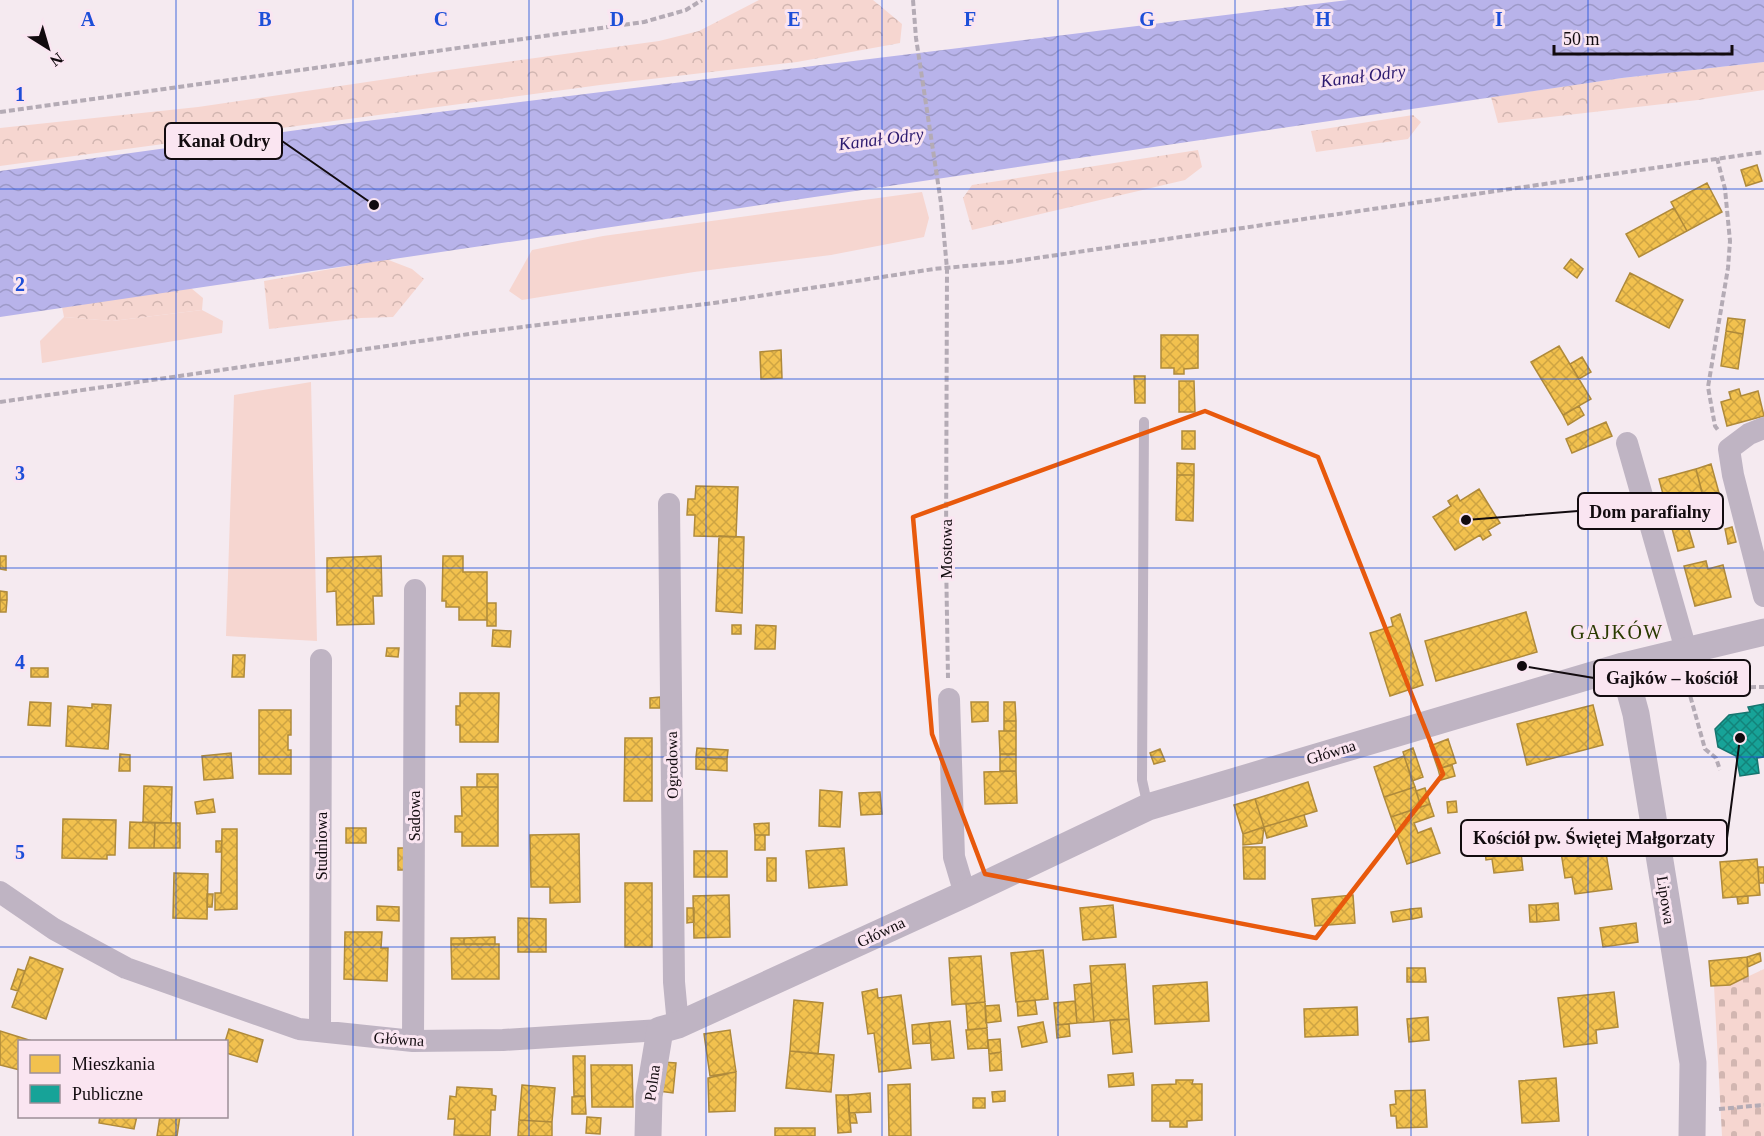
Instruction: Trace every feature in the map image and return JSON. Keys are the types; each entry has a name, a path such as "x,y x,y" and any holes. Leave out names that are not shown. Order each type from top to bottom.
{"street":[{"path":"1764,428 1749,434 1729,449 1733,476 1764,596"},
{"path":"1627,443 1686,650"},
{"name":"Ogrodowa","path":"669,504 674,982 669,1028"},
{"name":"Sadowa","path":"413,1041 415,590"},
{"name":"Główna","path":"0,891 54,929 126,968 299,1029 413,1041 503,1040 669,1028 965,894 1148,807 1623,666 1764,632"},
{"name":"Studniowa","path":"320,1031 321,660"},
{"name":"Lipowa","path":"1623,666 1636,714 1693,1063 1692,1136"},
{"path":"949,699 954,857 965,894"},
{"name":"Polna","path":"648,1136 649,1096 669,1028"}],"lane":[{"path":"1144,422 1142,780 1148,807"}],"path":[{"path":"0,112 644,22 686,10 702,0"},
{"name":"Mostowa","path":"914,0 916,38 941,203 947,269 946,556 949,699"},
{"path":"0,402 490,331 1009,262 1764,152"},
{"path":"1717,158 1725,189 1730,240 1728,268 1708,387 1715,426 1729,449"},
{"path":"1664,679 1688,688 1764,687"},
{"path":"1688,688 1705,749 1716,758 1720,770"},
{"path":"1719,1109 1764,1105"}],"highlighted area":[{"path":"1205,411 1318,457 1443,774 1316,938 985,874 932,734 913,517"}],"green space":[{"path":"759,0 873,0 902,24 900,43 797,62 600,85 0,166 0,128 198,107 659,41 699,31"},
{"path":"1764,62 1764,90 1698,100 1498,123 1491,97 1622,78"},
{"path":"1413,115 1421,122 1408,139 1316,152 1311,131"},
{"path":"1198,150 1202,167 1185,180 972,230 963,198 972,185"},
{"path":"922,192 929,218 924,237 831,255 694,272 522,300 509,291 532,250 603,236"},
{"path":"386,259 412,269 424,279 393,317 361,318 269,329 264,281"},
{"path":"191,288 203,298 202,310 112,321 64,317 62,307"},
{"path":"202,310 223,321 222,333 42,363 40,341 64,317 112,321"},
{"path":"311,382 317,641 226,636 234,395"},
{"path":"1764,969 1764,1136 1722,1136 1714,986 1730,985"}],"water":[{"path":"1348,0 1764,0 1764,62 1622,78 0,317 0,171 334,125"}],"building: Mieszkania":[{"path":"1757,165 1762,181 1746,186 1741,170"},
{"path":"1707,183 1722,212 1687,231 1671,202"},
{"path":"1674,208 1687,231 1639,257 1626,234"},
{"path":"1571,259 1583,269 1577,278 1564,268"},
{"path":"1630,273 1683,300 1669,328 1616,301"},
{"path":"1728,318 1745,320 1743,334 1726,331"},
{"path":"1726,331 1743,334 1738,369 1721,366"},
{"path":"1161,335 1198,335 1198,368 1184,369 1184,374 1174,374 1174,368 1161,368"},
{"path":"1559,346 1591,399 1563,415 1531,362"},
{"path":"781,350 782,378 761,379 760,352"},
{"path":"1582,357 1591,372 1579,379 1570,364"},
{"path":"1134,376 1145,376 1145,403 1135,403"},
{"path":"1179,381 1194,381 1195,412 1179,412"},
{"path":"1739,389 1741,396 1758,391 1764,416 1727,426 1721,402 1731,399 1729,392"},
{"path":"1579,406 1584,415 1568,425 1563,415"},
{"path":"1606,422 1612,436 1572,453 1566,439"},
{"path":"1182,431 1195,431 1195,449 1182,449"},
{"path":"1177,463 1194,464 1194,475 1177,475"},
{"path":"1711,464 1719,493 1703,497 1696,469"},
{"path":"1696,469 1706,507 1684,513 1694,547 1678,551 1659,479"},
{"path":"1177,475 1194,475 1193,521 1176,520"},
{"path":"696,486 738,487 736,537 694,536 695,515 687,515 688,499 695,499"},
{"path":"1479,489 1500,523 1488,530 1491,535 1483,540 1480,535 1455,550 1433,517 1451,506 1448,501 1457,495 1460,501"},
{"path":"1732,527 1736,542 1728,544 1725,529"},
{"path":"719,536 744,537 742,613 716,611"},
{"path":"0,556 6,556 6,570 0,569"},
{"path":"381,556 382,596 373,596 374,624 337,625 336,591 327,592 327,558"},
{"path":"443,556 463,556 463,572 487,572 487,620 459,620 459,607 446,607 446,601 442,601"},
{"path":"1706,561 1708,569 1723,565 1731,597 1695,606 1684,566"},
{"path":"0,591 7,592 7,600 0,600"},
{"path":"0,600 7,600 6,612 0,612"},
{"path":"487,603 496,603 496,626 487,626"},
{"path":"1526,612 1537,652 1436,681 1425,641"},
{"path":"1400,614 1423,685 1390,696 1370,633 1393,626 1391,618"},
{"path":"732,625 741,625 741,634 732,634"},
{"path":"756,625 776,626 775,649 755,649"},
{"path":"493,630 511,631 510,647 492,646"},
{"path":"387,648 399,648 398,657 386,656"},
{"path":"233,655 245,655 244,677 232,677"},
{"path":"31,668 48,668 48,677 31,677"},
{"path":"460,693 499,693 498,742 460,742 460,725 456,725 456,706 460,706"},
{"path":"660,697 660,708 650,708 650,698"},
{"path":"30,702 51,703 50,726 28,725"},
{"path":"971,702 988,702 988,721 972,722"},
{"path":"1004,702 1015,702 1016,721 1004,721"},
{"path":"92,704 111,705 108,749 66,746 68,706 92,708"},
{"path":"1593,705 1603,745 1527,765 1517,724"},
{"path":"259,710 291,710 291,735 288,735 288,750 291,750 291,774 259,774"},
{"path":"1004,721 1016,721 1016,731 1004,731"},
{"path":"999,731 1016,731 1016,754 1000,754"},
{"path":"625,738 652,738 652,801 624,801"},
{"path":"1448,739 1456,763 1438,769 1430,746"},
{"path":"697,748 728,750 727,759 696,757"},
{"path":"1413,748 1423,777 1412,781 1403,752"},
{"path":"1160,749 1165,761 1154,764 1150,753"},
{"path":"231,753 233,778 204,780 202,756"},
{"path":"120,754 130,755 130,771 119,771"},
{"path":"1000,754 1016,754 1016,771 1000,771"},
{"path":"1404,756 1415,787 1384,797 1374,767"},
{"path":"696,757 727,759 727,771 696,769"},
{"path":"1452,765 1455,776 1441,780 1438,769"},
{"path":"1016,771 1017,803 985,804 984,772"},
{"path":"477,774 498,774 498,787 477,787"},
{"path":"1308,782 1317,811 1264,827 1255,799"},
{"path":"144,786 172,787 171,823 143,822"},
{"path":"461,787 498,787 498,846 462,846 462,832 455,832 455,816 462,816"},
{"path":"1415,787 1421,807 1391,817 1384,797"},
{"path":"1425,788 1430,804 1421,807 1416,791"},
{"path":"820,790 842,792 840,827 819,826"},
{"path":"880,792 882,814 861,815 859,793"},
{"path":"213,799 215,812 197,814 195,802"},
{"path":"1255,799 1264,827 1243,834 1234,805"},
{"path":"1456,801 1457,812 1448,813 1447,802"},
{"path":"1430,804 1434,816 1414,823 1418,833 1431,828 1440,853 1407,864 1391,817"},
{"path":"1304,815 1307,826 1267,838 1264,827"},
{"path":"63,819 116,820 115,855 107,855 107,859 62,858"},
{"path":"130,822 155,823 154,848 129,848"},
{"path":"155,823 180,823 180,848 154,848"},
{"path":"769,823 769,835 755,835 754,824"},
{"path":"1264,827 1262,843 1243,845 1243,834"},
{"path":"1518,827 1523,870 1494,873 1492,859 1486,860 1484,842 1489,841 1488,831"},
{"path":"346,828 366,828 366,843 346,843"},
{"path":"222,829 237,829 237,909 215,910 215,893 221,893"},
{"path":"579,834 580,902 550,903 550,887 531,887 530,835"},
{"path":"755,835 765,835 765,850 755,850"},
{"path":"216,841 222,841 221,852 216,852"},
{"path":"1243,847 1265,847 1265,879 1244,879"},
{"path":"398,848 406,848 406,870 398,870"},
{"path":"844,848 847,885 809,888 806,851"},
{"path":"1579,850 1580,857 1606,853 1612,889 1575,894 1572,877 1565,878 1561,852"},
{"path":"694,851 727,851 727,877 694,877"},
{"path":"767,858 776,858 776,881 767,881"},
{"path":"1757,859 1760,895 1723,898 1720,862"},
{"path":"1758,867 1764,867 1764,883 1759,883"},
{"path":"174,873 208,874 207,919 173,918"},
{"path":"625,883 652,883 652,947 625,947"},
{"path":"207,894 213,894 212,907 207,907"},
{"path":"729,895 730,937 694,938 693,896"},
{"path":"1353,895 1355,923 1315,926 1312,899"},
{"path":"1748,896 1748,903 1738,904 1737,897"},
{"path":"1558,903 1559,920 1537,922 1536,905"},
{"path":"1113,905 1116,937 1083,940 1080,908"},
{"path":"1529,905 1536,905 1537,922 1530,922"},
{"path":"377,906 399,907 399,921 377,920"},
{"path":"687,908 694,908 694,922 687,923"},
{"path":"1421,908 1422,917 1412,919 1410,909"},
{"path":"1410,909 1412,919 1393,922 1391,912"},
{"path":"518,918 546,919 546,952 518,952"},
{"path":"1636,923 1638,942 1603,947 1600,928"},
{"path":"345,932 382,932 381,948 388,948 387,981 344,979"},
{"path":"495,937 495,944 464,944 464,938"},
{"path":"451,938 464,938 464,944 451,944"},
{"path":"451,944 499,944 499,979 452,979"},
{"path":"1043,950 1048,999 1016,1002 1011,953"},
{"path":"1760,953 1761,961 1748,967 1747,957"},
{"path":"981,956 985,1002 952,1005 949,958"},
{"path":"30,957 63,969 46,1019 12,1007"},
{"path":"1747,957 1748,976 1730,985 1711,986 1709,961"},
{"path":"1125,964 1129,1019 1094,1022 1090,966"},
{"path":"1407,968 1425,968 1426,982 1407,982"},
{"path":"18,969 25,971 18,991 11,989"},
{"path":"1207,982 1209,1021 1155,1024 1153,986"},
{"path":"1091,983 1094,1022 1077,1023 1074,985"},
{"path":"877,989 878,998 901,995 911,1068 879,1072 874,1033 868,1034 862,992"},
{"path":"1614,992 1618,1027 1596,1030 1597,1043 1564,1047 1558,998"},
{"path":"794,1000 823,1003 818,1054 790,1051"},
{"path":"1035,1000 1037,1014 1018,1016 1017,1002"},
{"path":"1075,1001 1077,1023 1056,1025 1054,1003"},
{"path":"985,1002 987,1028 968,1030 966,1004"},
{"path":"999,1005 1001,1021 986,1023 985,1006"},
{"path":"1357,1007 1358,1035 1305,1037 1304,1009"},
{"path":"1428,1017 1429,1040 1409,1042 1407,1019"},
{"path":"1129,1019 1132,1052 1113,1054 1110,1020"},
{"path":"950,1021 954,1058 932,1060 929,1023"},
{"path":"1043,1022 1047,1042 1022,1047 1018,1027"},
{"path":"929,1023 931,1043 913,1044 912,1025"},
{"path":"1069,1024 1070,1036 1057,1038 1056,1025"},
{"path":"987,1028 988,1048 968,1049 966,1030"},
{"path":"229,1029 263,1040 257,1062 228,1054 228,1040 226,1040"},
{"path":"730,1030 736,1072 710,1076 704,1034"},
{"path":"0,1031 29,1040 18,1040 18,1070 0,1065"},
{"path":"1000,1039 1001,1052 989,1054 988,1040"},
{"path":"790,1051 834,1055 831,1092 786,1088"},
{"path":"1001,1052 1002,1070 990,1071 989,1054"},
{"path":"573,1056 585,1056 585,1096 574,1096"},
{"path":"662,1062 676,1063 673,1093 659,1091"},
{"path":"591,1065 632,1065 633,1107 592,1107"},
{"path":"736,1072 735,1111 709,1112 708,1078"},
{"path":"1133,1073 1134,1085 1109,1087 1108,1075"},
{"path":"1556,1078 1559,1121 1522,1123 1519,1081"},
{"path":"1176,1080 1193,1080 1192,1084 1202,1084 1202,1120 1187,1121 1187,1127 1170,1127 1170,1121 1152,1121 1152,1085 1176,1084"},
{"path":"910,1084 911,1136 889,1136 888,1085"},
{"path":"522,1085 555,1088 552,1122 519,1120"},
{"path":"457,1087 492,1089 492,1095 496,1096 495,1110 491,1110 490,1136 454,1135 455,1119 448,1119 450,1096 456,1097"},
{"path":"1425,1090 1427,1127 1397,1128 1396,1116 1391,1116 1390,1105 1396,1104 1395,1091"},
{"path":"1005,1091 1005,1101 993,1102 992,1092"},
{"path":"870,1093 871,1112 849,1113 848,1095"},
{"path":"836,1095 848,1095 851,1132 838,1133"},
{"path":"585,1096 586,1114 572,1114 572,1097"},
{"path":"973,1098 985,1098 985,1108 973,1108"},
{"path":"849,1113 855,1113 857,1123 850,1123"},
{"path":"587,1117 601,1118 600,1134 586,1133"},
{"path":"100,1118 137,1118 134,1129 99,1123"},
{"path":"160,1118 180,1118 177,1136 157,1136"},
{"path":"519,1120 552,1122 552,1136 518,1136"},
{"path":"775,1128 815,1128 815,1136 775,1136"}],"building: Publiczne":[{"path":"1764,704 1764,757 1757,758 1759,773 1740,776 1736,756 1718,747 1715,729 1729,715 1750,712 1748,707"}],"place":[{"name":"Kanał Odry","path":"374,205"},
{"name":"Dom parafialny","path":"1466,520"},
{"name":"Gajków – kościół","path":"1522,666"},
{"name":"Kościół pw. Świętej Małgorzaty","path":"1740,738"}],"district":[{"name":"GAJKÓW","path":"1617,632"}]}
